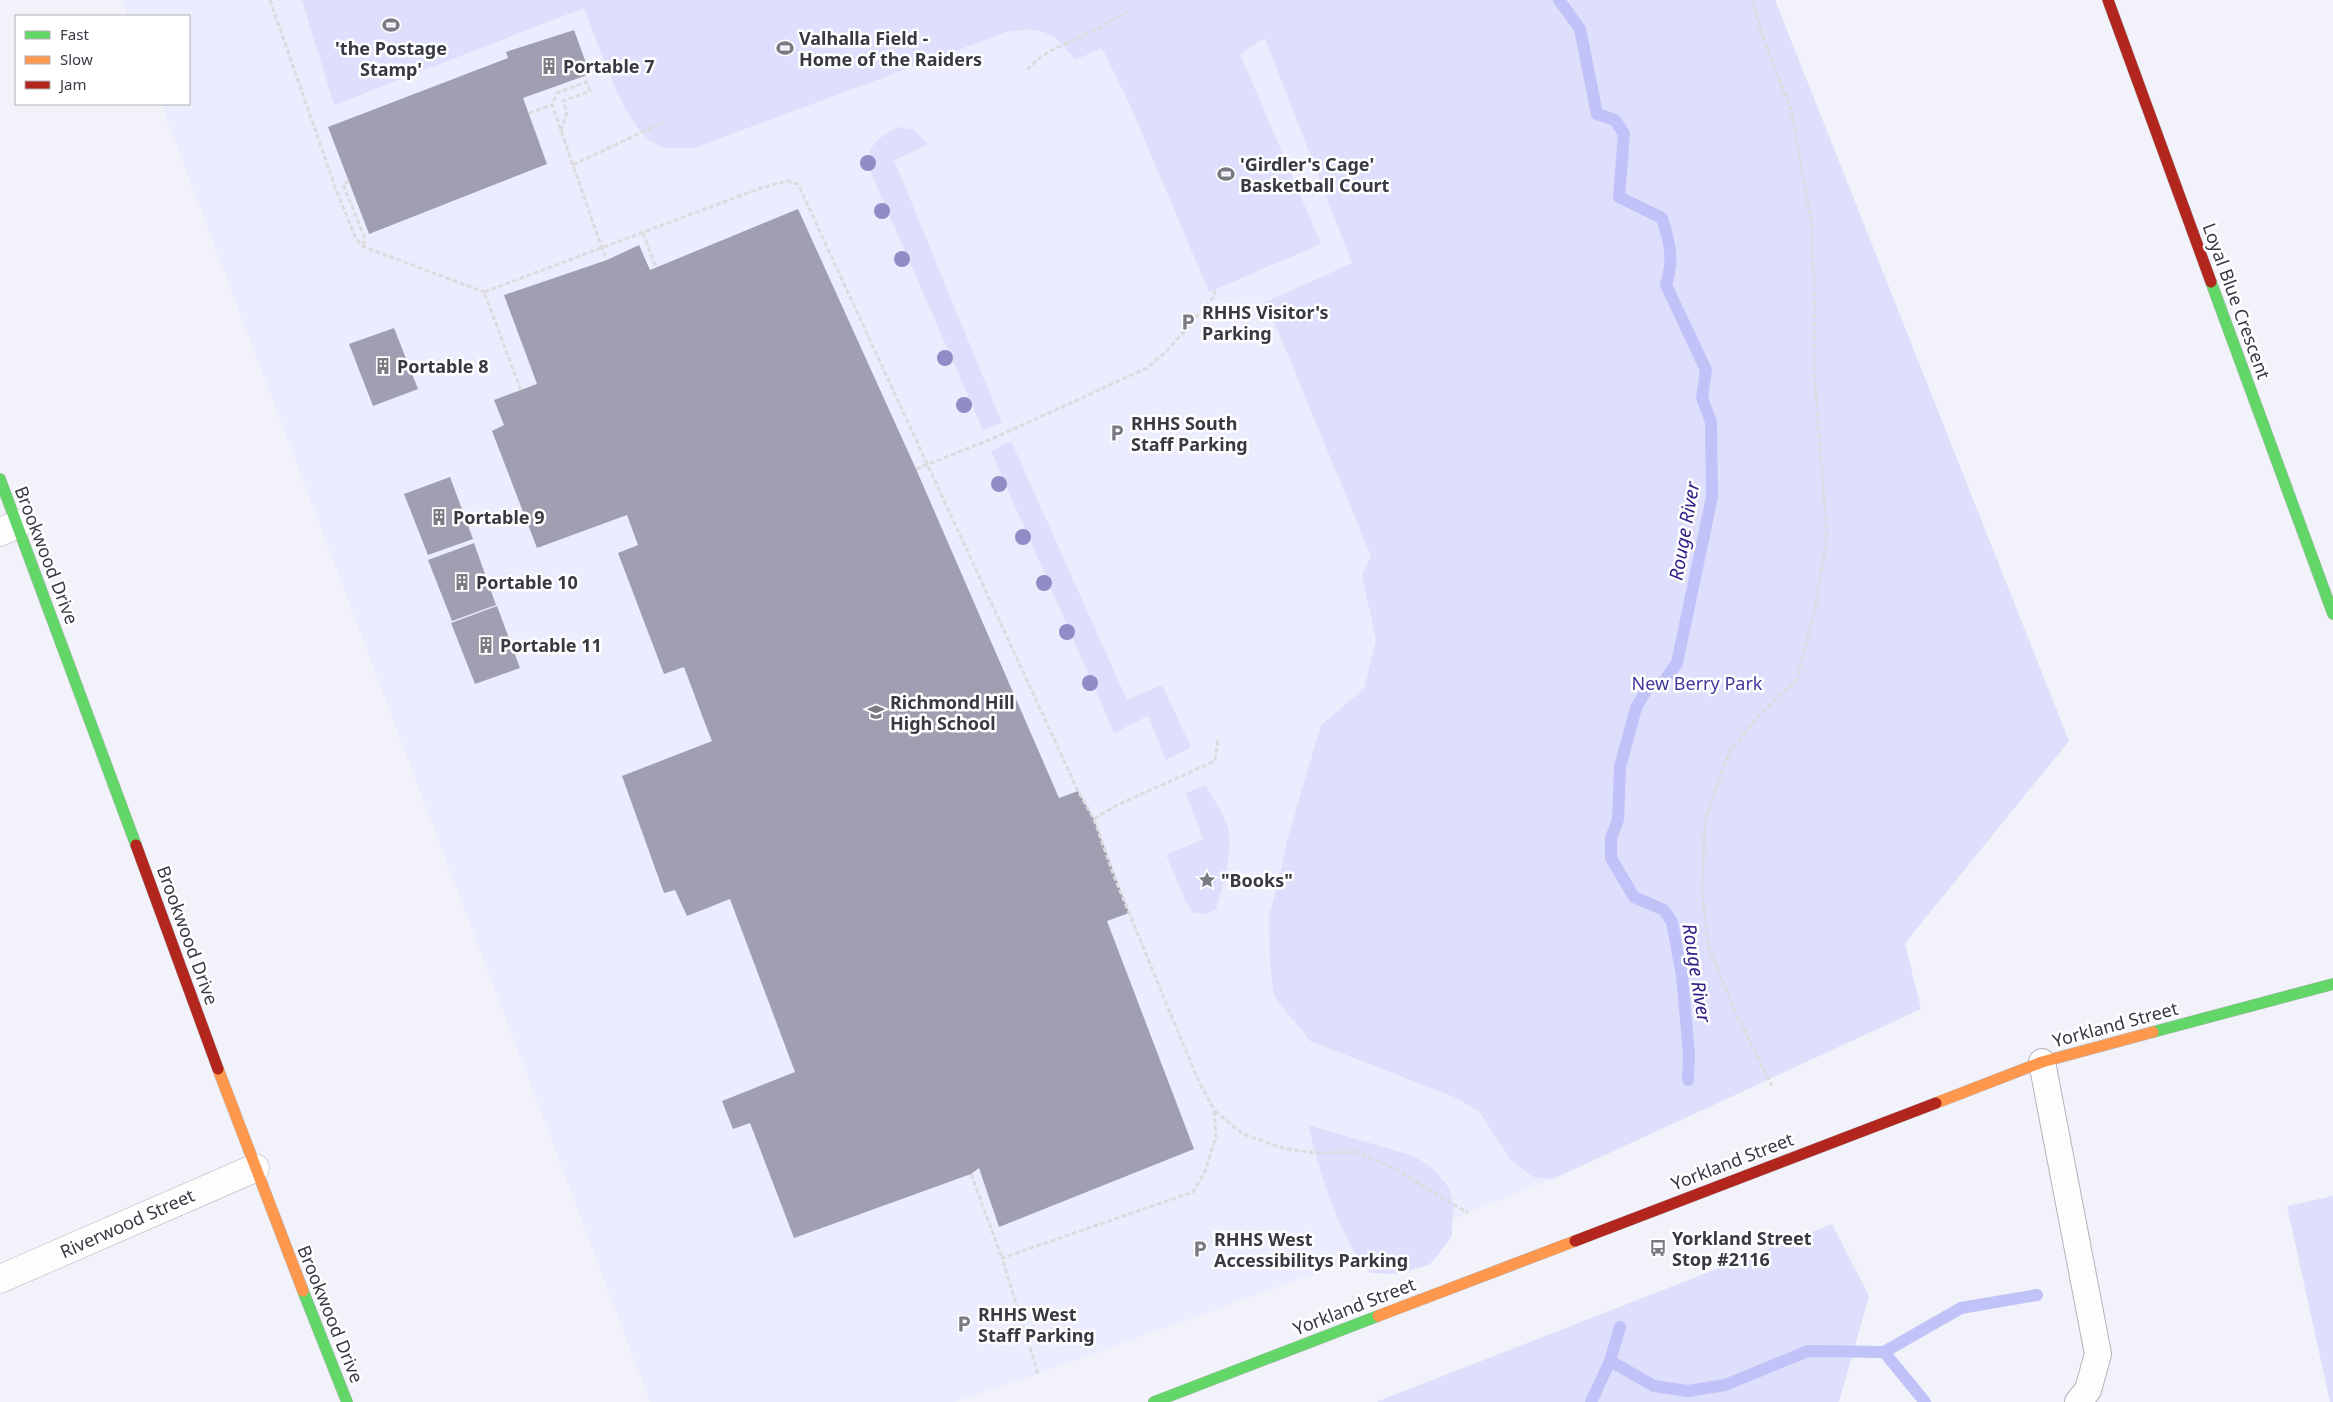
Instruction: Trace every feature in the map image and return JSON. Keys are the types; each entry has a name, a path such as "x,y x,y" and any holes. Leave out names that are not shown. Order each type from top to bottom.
{"street":[{"name":"Loyal Blue Crescent","path":"2108,0 2333,614"},
{"name":"Brookwood Drive","path":"0,479 9,528 347,1402"},
{"name":"Yorkland Street","path":"1154,1402 2042,1062 2333,984"},
{"name":"Riverwood Street","path":"0,1279 255,1168"}],"lane":[{"path":"2042,1062 2098,1354 2088,1390 2078,1402"}],"path":[{"path":"270,0 334,187 356,239 364,247 484,292 761,188 787,182 798,184 1078,791 1094,818 1114,876 1169,1010 1198,1080 1214,1110 1243,1134 1282,1148 1315,1153 1357,1152 1393,1168 1468,1212"},
{"path":"1752,0 1765,44 1791,109 1811,220 1815,307 1814,369 1827,537 1815,609 1796,680 1767,707 1730,750 1705,820 1702,892 1708,945 1733,1007 1772,1086"},
{"path":"1027,70 1041,55 1056,46 1081,36 1127,12"},
{"path":"561,132 567,112 563,102 590,91 586,82 556,93 552,105 561,132 602,248 607,260"},
{"path":"529,113 552,105"},
{"path":"573,165 663,122"},
{"path":"334,187 349,181"},
{"path":"343,184 364,236 364,247"},
{"path":"643,232 656,268"},
{"path":"916,469 994,438 1147,368 1168,351 1215,295 1214,290"},
{"path":"484,292 521,390"},
{"path":"1094,818 1117,805 1215,761 1218,739"},
{"path":"1002,1258 1193,1192 1205,1172 1216,1136 1214,1110"},
{"path":"971,1174 1002,1258 1038,1374"}],"shaded area":[{"name":"Richmond Hill High School","path":"122,0 1305,0 1352,263 1398,644 1274,996 1310,1041 1454,1097 1478,1112 1512,1160 1533,1177 1553,1179 1311,1275 1038,1374 955,1402 650,1402 161,105 190,105 190,15 128,15"}],"green space":[{"name":"New Berry Park","path":"302,0 1775,0 2069,741 1905,943 1921,1009 1553,1179 1533,1177 1511,1160 1479,1112 1454,1097 1310,1041 1274,996 1270,963 1269,915 1278,885 1287,841 1321,725 1364,689 1376,640 1362,575 1371,556 1266,302 1352,263 1265,38 1240,54 1321,244 1209,292 1130,105 1102,48 1075,60 1060,43 1046,33 1029,30 1006,32 694,148 675,148 656,144 644,135 633,120 613,82 584,8 334,105"},
{"path":"898,127 914,130 928,145 894,160 1002,423 983,430 869,167 869,154 874,144 888,132"},
{"path":"1011,441 1127,700 1162,685 1191,747 1166,760 1148,716 1114,733 991,451"},
{"path":"1205,785 1226,822 1230,843 1225,877 1216,909 1206,914 1194,913 1185,900 1166,855 1203,839 1186,793"},
{"path":"1308,1125 1414,1156 1434,1169 1449,1188 1453,1204 1452,1236 1429,1265 1396,1274 1370,1273 1348,1241 1339,1222 1324,1183"},
{"path":"2333,1196 2333,1402 2330,1402 2287,1206"},
{"path":"1832,1224 1869,1296 1839,1402 1376,1402"}],"building":[{"path":"574,30 590,74 523,98 547,164 369,234 328,127 508,58 506,52"},
{"name":"Richmond Hill High School","path":"798,209 916,469 1059,798 1078,791 1094,819 1129,913 1107,921 1194,1149 999,1227 979,1168 971,1174 794,1238 750,1123 733,1129 722,1101 795,1072 730,899 687,916 675,890 664,893 622,776 712,741 684,667 664,674 618,553 638,545 627,515 537,548 492,431 504,425 494,400 537,384 504,295 607,260 639,245 650,270"},
{"name":"Portable 8","path":"394,328 418,389 373,406 349,344"},
{"name":"Portable 9","path":"450,477 473,539 428,555 404,494"},
{"name":"Portable 10","path":"474,543 496,605 452,621 428,560"},
{"name":"Portable 11","path":"497,606 520,668 475,684 451,623"}],"waterway":[{"name":"Rouge River","path":"1559,0 1580,29 1597,114 1615,120 1624,134 1619,197 1662,218 1670,251 1670,267 1666,285 1706,370 1702,398 1711,422 1712,497 1677,663 1663,683 1647,689 1636,708 1620,767 1618,820 1611,838 1611,858 1634,897 1664,910 1672,922 1682,976 1689,1053 1688,1080"},
{"path":"1610,1361 1654,1386 1688,1391 1725,1385 1808,1351 1884,1352 1961,1308 2037,1295"},
{"path":"1591,1402 1610,1361 1620,1327"},
{"path":"1884,1352 1925,1402"}],"traffic: fast":[{"path":"2211,282 2333,614"},
{"path":"0,479 136,845"},
{"path":"2153,1032 2333,984"},
{"path":"303,1291 347,1402"},
{"path":"1154,1402 1378,1316"}],"traffic: slow":[{"path":"1936,1103 2042,1062 2153,1032"},
{"path":"218,1069 303,1291"},
{"path":"1378,1316 1575,1241"}],"traffic: jam":[{"path":"2108,0 2211,282"},
{"path":"136,845 218,1069"},
{"path":"1575,1241 1936,1103"}],"place":[{"name":"'the Postage Stamp'","path":"391,25"},
{"name":"Valhalla Field - Home of the Raiders","path":"785,48"},
{"name":"Portable 7","path":"549,66"},
{"name":"'Girdler's Cage' Basketball Court","path":"1226,174"},
{"name":"RHHS Visitor's Parking","path":"1188,322"},
{"name":"Portable 8","path":"383,366"},
{"name":"RHHS South Staff Parking","path":"1117,433"},
{"name":"Portable 9","path":"439,517"},
{"name":"Portable 10","path":"462,582"},
{"name":"Portable 11","path":"486,645"},
{"name":"Richmond Hill High School","path":"876,712"},
{"name":"\"Books\"","path":"1207,880"},
{"name":"Yorkland Street Stop #2116","path":"1658,1248"},
{"name":"RHHS West Accessibilitys Parking","path":"1200,1249"},
{"name":"RHHS West Staff Parking","path":"964,1324"}]}
